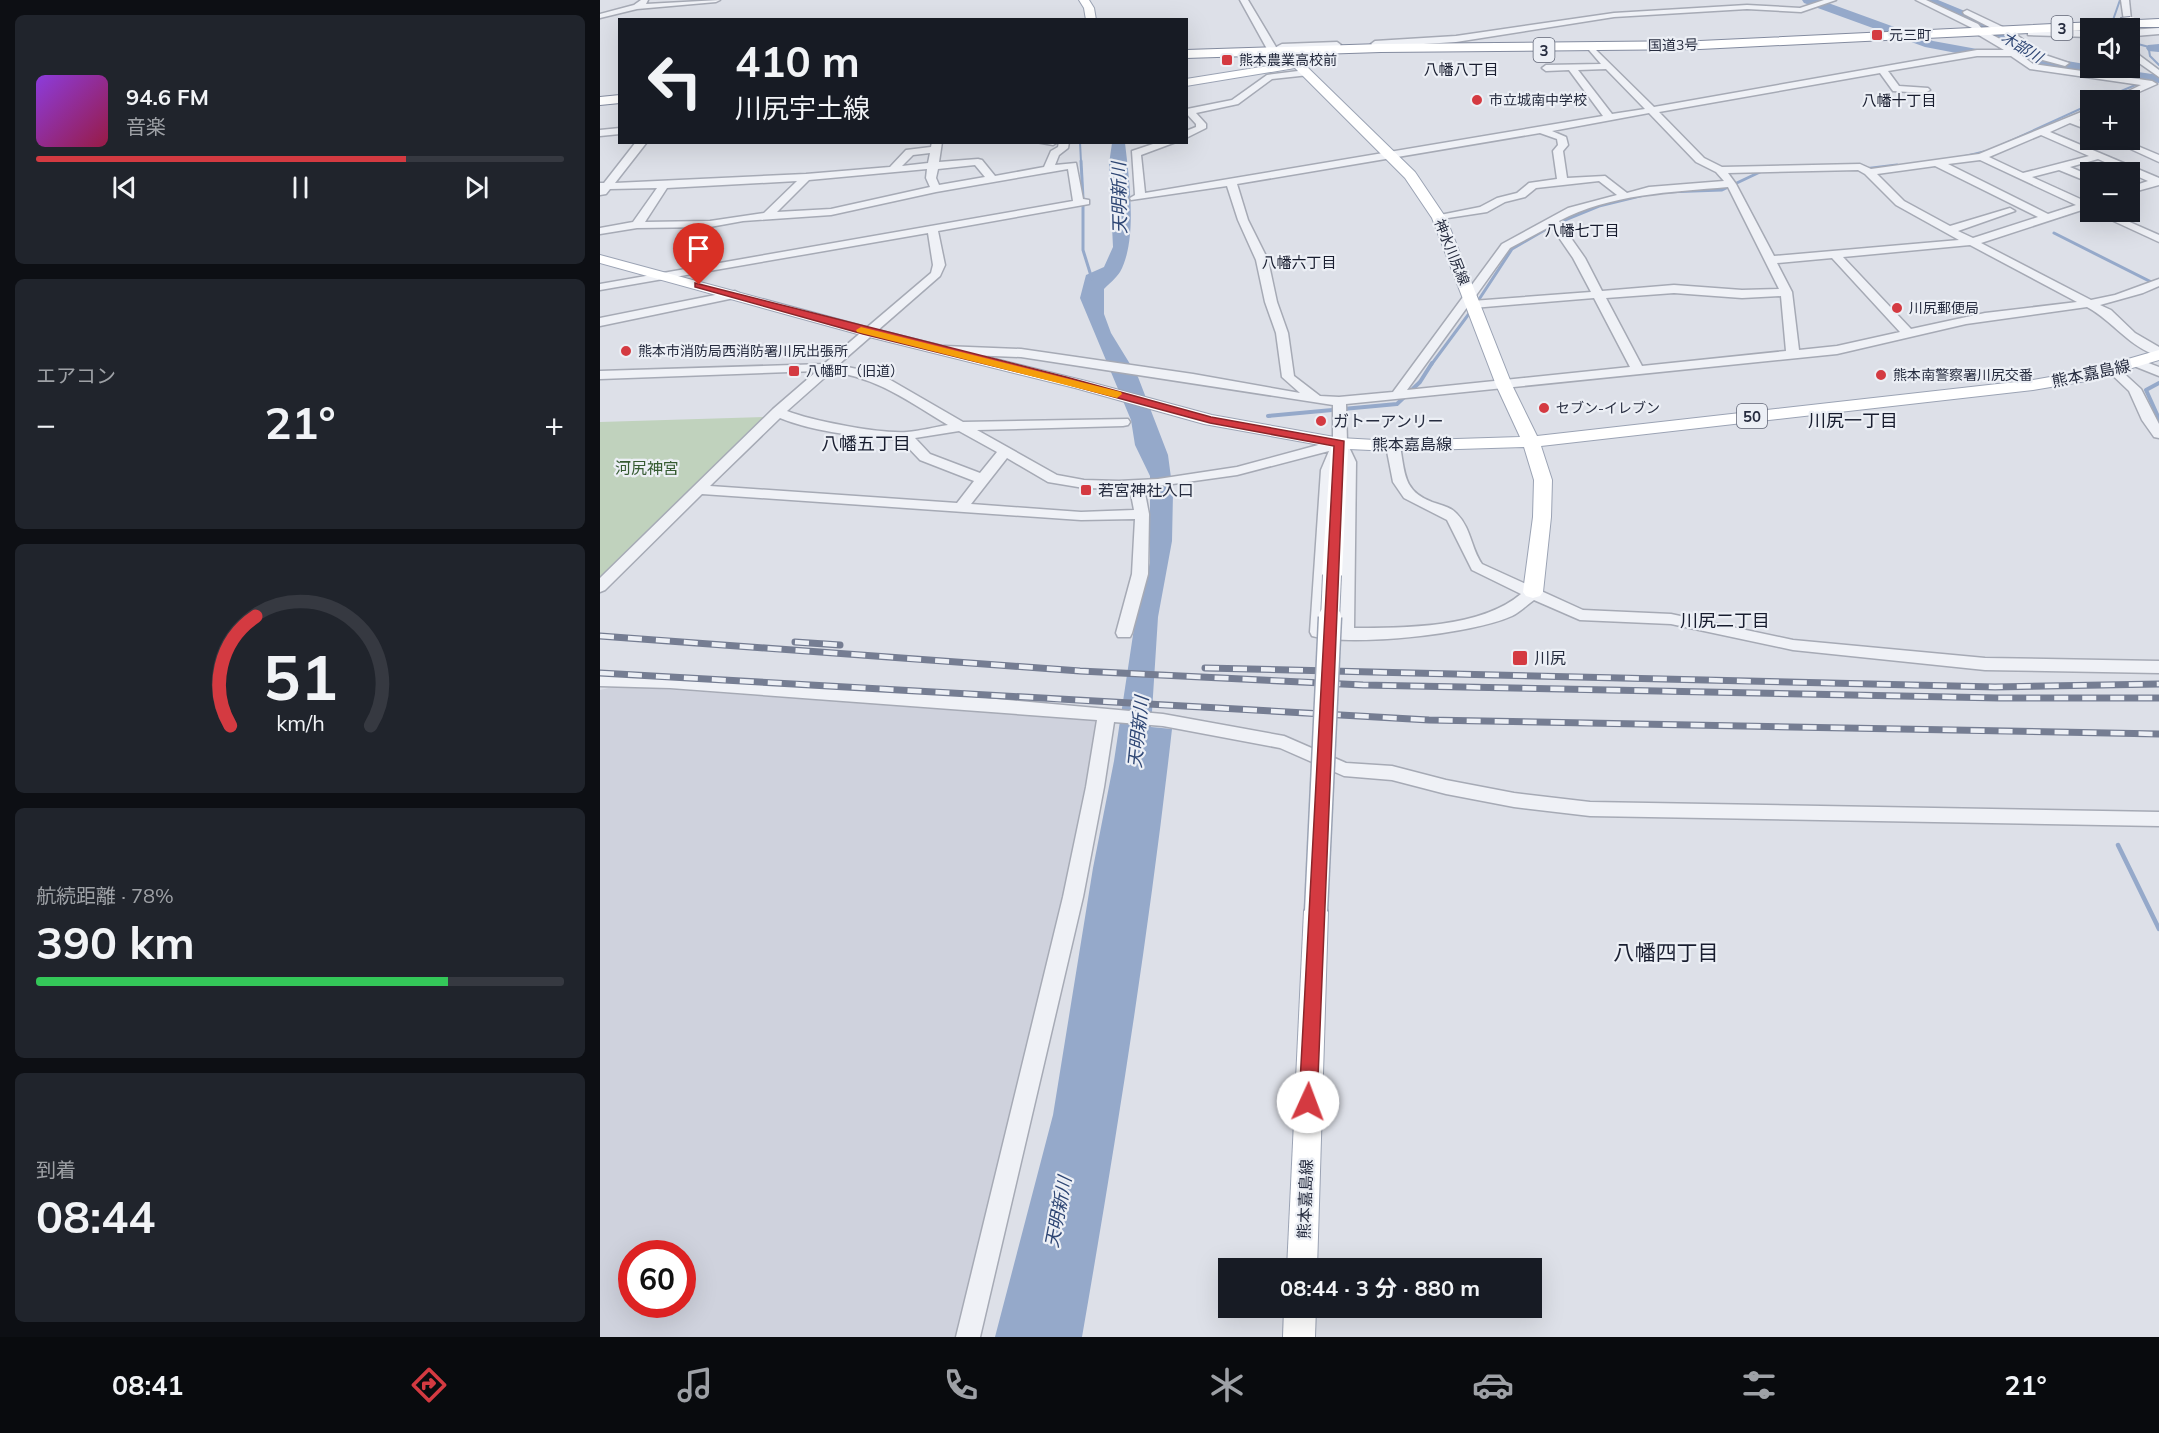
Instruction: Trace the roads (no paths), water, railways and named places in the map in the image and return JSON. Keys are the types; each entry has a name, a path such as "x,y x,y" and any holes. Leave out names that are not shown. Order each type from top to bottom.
{"highway":[{"name":"国道3号","path":"2140,28 2159,27"},
{"name":"国道3号","path":"1188,56 1280,52 1689,45 2080,31"},
{"name":"国道3号","path":"2007,33 2080,32"},
{"name":"国道3号","path":"1280,52 1752,47 1894,38"},
{"path":"600,103 618,102"}],"main road":[{"path":"1084,0 1089,8 1091,18"},
{"path":"1188,83 1302,68"},
{"name":"神水川尻線","path":"1302,68 1392,156 1421,188 1439,218 1504,385 1531,442 1543,480 1542,517 1533,592"},
{"path":"600,259 867,332 1164,408 1264,431 1340,443"},
{"name":"熊本嘉島線","path":"1302,1258 1316,911 1340,443 1393,446 1531,442 2033,385 2113,370 2138,363 2159,353"},
{"path":"1299,1337 1300,1318"}],"street":[{"path":"638,7 646,0"},
{"path":"600,16 638,7 716,0"},
{"path":"1244,0 1265,41 1302,68"},
{"path":"1920,0 1976,26 2027,65"},
{"path":"1937,0 1993,24 2042,57 2080,64"},
{"path":"2125,0 2127,18"},
{"path":"1280,52 1282,47 1420,43 1614,15 1747,7 1792,10 1829,1"},
{"path":"1593,50 1653,109 1700,160 1720,170 1731,184 1772,260 1786,292 1793,355"},
{"path":"1165,144 1136,153 1138,198 1392,156 1977,53 2014,53"},
{"path":"1953,58 1993,63"},
{"path":"2140,61 2158,79"},
{"path":"2010,64 2158,79"},
{"path":"1546,68 1573,69 1609,66"},
{"path":"1188,134 1201,128 1190,111 1235,102 1270,78 1302,68"},
{"path":"1573,69 1576,76 1610,117"},
{"path":"1882,70 1896,89 1924,90"},
{"path":"2140,75 2158,79"},
{"path":"2135,90 2158,79"},
{"path":"1869,172 1980,157 2080,116"},
{"path":"2071,120 2080,124"},
{"path":"1541,129 1561,137 1563,145 1558,151 1562,181"},
{"path":"600,133 618,132"},
{"path":"2042,132 2158,182"},
{"path":"600,195 603,186 640,144"},
{"path":"1048,170 1055,153 1063,148 1064,144"},
{"path":"894,168 910,152 936,146 935,165 931,178 936,189"},
{"path":"2139,150 2159,159"},
{"path":"2023,176 2099,156"},
{"path":"1980,157 2080,202"},
{"path":"603,186 806,177 978,162 992,179"},
{"path":"1939,164 2048,218"},
{"path":"600,231 637,225 711,224 767,216 831,212 936,189 1072,165 1081,202 600,287"},
{"path":"2060,166 2080,175"},
{"path":"1720,170 1860,167 1869,172 1900,203 2107,314 2131,336 2159,353"},
{"path":"767,216 806,177"},
{"path":"1439,218 1483,210 1502,200 1521,195 1533,185 1562,181 1601,178 1625,196"},
{"path":"1231,182 1243,220 1262,260 1271,302 1282,333 1288,377 1317,400"},
{"path":"2140,187 2158,182"},
{"path":"1396,396 1472,300 1506,246 1572,210 1649,189 1731,184"},
{"path":"637,225 664,185"},
{"path":"1772,260 1971,242 2080,209"},
{"path":"1948,230 2010,212"},
{"path":"1553,220 1579,258 1638,371"},
{"path":"2121,222 2159,239"},
{"path":"600,587 778,412 936,274 939,265 932,227"},
{"path":"1835,255 1908,333"},
{"path":"944,350 1021,353 1317,400 1339,401 1847,348 1933,326 1986,316 2122,298 2159,282"},
{"path":"1472,300 1599,295 1674,289 1742,294 1786,292"},
{"path":"600,322 735,295"},
{"path":"2138,363 2159,372"},
{"path":"600,375 828,367 863,372 963,426 1053,479 1091,485 1136,484 1200,477 1302,458 1340,443"},
{"path":"2113,370 2135,389 2149,420 2159,434"},
{"path":"1339,401 1340,443 1349,462 1346,634"},
{"path":"778,412 796,420 856,431 905,436 963,426 1123,422"},
{"path":"905,436 925,457 982,479"},
{"path":"1340,443 1328,470 1318,632 1346,634 1444,627 1507,612 1533,592"},
{"path":"1393,446 1401,486 1405,494 1413,500 1452,517 1460,527 1469,557 1477,567 1580,615 1671,619 1747,636 1814,647 1985,664 2159,667"},
{"path":"960,509 1005,451"},
{"path":"1124,633 1140,574 1143,514 1136,484"},
{"path":"701,490 1082,516 1143,514"},
{"path":"600,680 670,682 1163,720 1284,741 1344,769 1392,773 1446,787 1514,800 1590,809 2159,819"},
{"path":"968,1337 992,1226 1069,917 1109,715"}],"water":[{"name":"天明新川","path":"1112,144 1125,144 1131,209 1129,243 1126,259 1120,272 1104,289 1104,314 1111,333 1138,377 1168,455 1173,493 1172,541 1158,617 1151,727 1172,729 1132,1034 1082,1337 995,1337 1053,1115 1093,868 1114,761 1136,615 1150,563 1150,476 1135,445 1131,420 1080,298 1086,275 1104,267 1113,247 1109,164"}],"waterway":[{"path":"1808,0 1930,44 1972,52"},
{"name":"木部川","path":"1927,0 1984,24 2023,51 2046,62 2159,79"},
{"path":"2114,18 2120,0"},
{"path":"2140,45 2153,48 2149,50 2150,56 2159,65"},
{"path":"2153,48 2159,48"},
{"path":"1972,52 1961,50 1980,51"},
{"name":"木部川","path":"2012,51 2023,51"},
{"path":"2124,90 2152,78"},
{"path":"1999,146 2080,109"},
{"path":"1080,144 1081,162"},
{"path":"1965,156 1986,151"},
{"path":"1081,161 1083,198"},
{"path":"1864,169 1897,165"},
{"path":"1665,192 1722,190 1760,172"},
{"path":"1476,304 1512,249 1555,224 1599,206 1648,194"},
{"path":"1083,205 1083,250 1092,279"},
{"path":"2054,233 2159,286"},
{"path":"1431,365 1471,311"},
{"path":"1268,416 1397,404 1420,382 1432,363"},
{"path":"2159,383 2146,390 2159,419"},
{"path":"2118,845 2159,929"}],"railway":[{"path":"600,636 1080,671 1363,685 1999,698 2159,698"},
{"path":"795,642 840,645"},
{"path":"1205,668 1995,687 2159,684"},
{"path":"600,673 1429,720 2159,734"}],"place":[{"name":"元三町","path":"1877,35"},
{"name":"熊本農業高校前","path":"1227,60"},
{"name":"市立城南中学校","path":"1477,100"},
{"name":"川尻郵便局","path":"1897,308"},
{"name":"熊本市消防局西消防署川尻出張所","path":"626,351"},
{"name":"八幡町（旧道）","path":"794,371"},
{"name":"熊本南警察署川尻交番","path":"1881,375"},
{"name":"セブン-イレブン","path":"1544,408"},
{"name":"ガトーアンリー","path":"1321,421"},
{"name":"若宮神社入口","path":"1086,490"},
{"name":"川尻","path":"1520,658"}],"district":[{"name":"八幡八丁目","path":"1461,69"},
{"name":"八幡十丁目","path":"1899,100"},
{"name":"八幡七丁目","path":"1582,230"},
{"name":"八幡六丁目","path":"1299,262"},
{"name":"川尻一丁目","path":"1853,420"},
{"name":"八幡五丁目","path":"866,443"},
{"name":"川尻二丁目","path":"1725,620"},
{"name":"八幡四丁目","path":"1666,952"}],"park label":[{"name":"河尻神宮","path":"647,468"}]}
